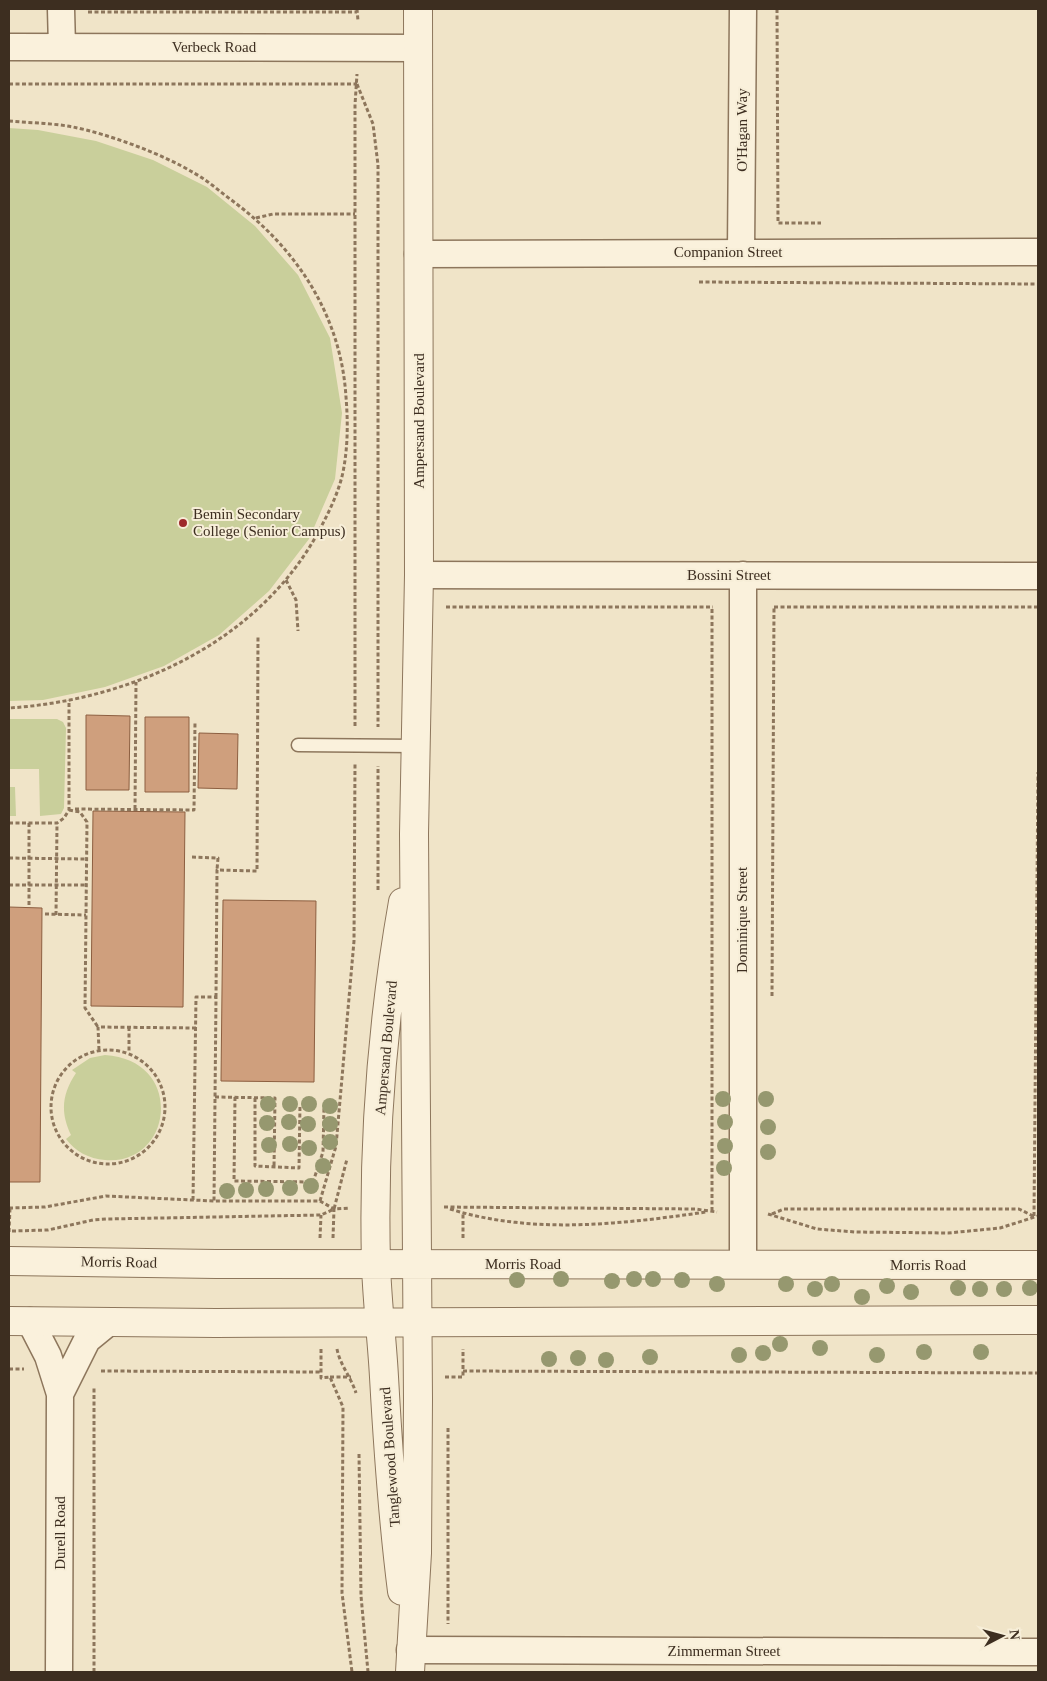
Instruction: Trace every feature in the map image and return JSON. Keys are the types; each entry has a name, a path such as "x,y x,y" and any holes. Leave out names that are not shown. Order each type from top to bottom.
{"street":[{"name":"Ampersand Boulevard","path":"417,1264 414,834 419,575 418,9"},
{"name":"O'Hagan Way","path":"741,251 743,9"},
{"path":"62,10 62,47"},
{"name":"Verbeck Road","path":"9,47 418,48"},
{"name":"Companion Street","path":"418,254 741,251 1038,252"},
{"name":"Bossini Street","path":"419,575 1038,576"},
{"name":"Dominique Street","path":"742,1264 743,575"},
{"name":"Ampersand Boulevard","path":"376,1264 380,1077 396,943 414,834"},
{"name":"Morris Road","path":"9,1261 326,1264 1038,1265"},
{"name":"Tanglewood Boulevard","path":"376,1264 393,1520 410,1661"},
{"name":"Tanglewood Boulevard","path":"410,1661 417,1553 417,1264"},
{"path":"19,1321 380,1323 1038,1320"},
{"name":"Durell Road","path":"19,1321 48,1356 60,1394 59,1672"},
{"name":"Durell Road","path":"60,1394 88,1340 108,1322"},
{"name":"Zimmerman Street","path":"410,1661 448,1650 1038,1652"}],"lane":[{"path":"298,746 416,746"}],"path":[{"path":"777,9 778,223 826,224"},
{"path":"62,10 358,10"},
{"path":"9,84 357,84"},
{"path":"320,1201 336,1146 353,951 357,84"},
{"path":"357,84 373,124 378,164 378,893"},
{"path":"9,121 74,128 138,148 194,172 256,218 290,253 314,290 336,335 345,378 348,428 343,472 331,508 310,549 286,580 219,642 180,663 136,682 90,696 9,708"},
{"path":"256,218 273,214 355,214"},
{"path":"693,282 1038,284"},
{"path":"286,580 296,600 298,631"},
{"path":"712,607 712,1212"},
{"path":"772,1005 774,607"},
{"path":"217,870 257,871 258,635"},
{"path":"135,809 136,682"},
{"path":"9,822 57,823 64,818 69,810 69,700"},
{"path":"69,810 194,810 195,722"},
{"path":"1036,1216 1038,772"},
{"path":"69,810 80,812 87,822 84,1008 98,1027 99,1050"},
{"path":"29,822 29,905"},
{"path":"56,915 57,823"},
{"path":"192,857 218,858 214,1201"},
{"path":"9,858 86,859"},
{"path":"9,885 86,886"},
{"path":"45,914 86,915"},
{"path":"193,1200 196,997 216,997"},
{"path":"98,1027 196,1028"},
{"path":"129,1027 130,1053"},
{"path":"99,1050 130,1053 144,1062 156,1075 164,1091 166,1108 163,1125 155,1141 144,1153 128,1162 111,1165 94,1163 78,1156 65,1145 56,1130 51,1114 52,1096 58,1080 68,1066 82,1056 99,1050"},
{"path":"215,1097 275,1098 274,1167"},
{"path":"235,1097 234,1182 314,1182 323,1152 324,1107"},
{"path":"255,1098 254,1166 299,1168 300,1106"},
{"path":"326,1264 334,1209 348,1153"},
{"path":"106,1196 214,1201 320,1201 334,1209 322,1215 93,1220 48,1230 9,1232 9,1208 45,1207 106,1196"},
{"path":"772,1204 772,1214"},
{"path":"445,1207 695,1209 712,1212 618,1225 521,1224 476,1218 445,1207"},
{"path":"772,1214 784,1209 1019,1209 1036,1216"},
{"path":"772,1214 817,1229 855,1232 948,1233 1000,1228 1036,1216"},
{"path":"322,1215 326,1264"},
{"path":"328,1323 321,1378 330,1377 343,1406 342,1593 352,1672"},
{"path":"328,1323 339,1358 351,1377 358,1402"},
{"path":"94,1371 321,1372"},
{"path":"463,1371 1038,1373"},
{"path":"448,1377 448,1387"},
{"path":"94,1381 94,1672"},
{"path":"448,1426 448,1650"},
{"path":"359,1446 361,1596 368,1672"}],"green space":[{"path":"9,128 38,130 96,141 153,160 207,187 255,226 298,275 330,338 342,413 335,479 309,539 269,591 219,635 164,666 105,687 43,700 9,701"},
{"path":"9,719 57,719 63,722 66,728 64,808 61,814 40,816 39,769 9,769"},
{"path":"9,787 15,787 16,816 9,816"},
{"path":"105,1055 131,1061 149,1074 159,1092 161,1112 156,1131 145,1147 128,1157 105,1160 83,1154 66,1139 71,1135 65,1119 64,1103 68,1088 76,1073 72,1070 90,1058"}],"building":[{"path":"86,715 130,716 129,790 86,790"},
{"path":"145,717 189,717 189,792 145,792"},
{"path":"199,733 238,734 237,789 198,788"},
{"path":"93,811 185,812 183,1007 91,1006"},
{"path":"223,900 316,901 314,1082 221,1081"},
{"path":"9,907 42,908 40,1182 9,1182"}],"place":[{"name":"Bemin Secondary College (Senior Campus)","path":"183,523"}]}
